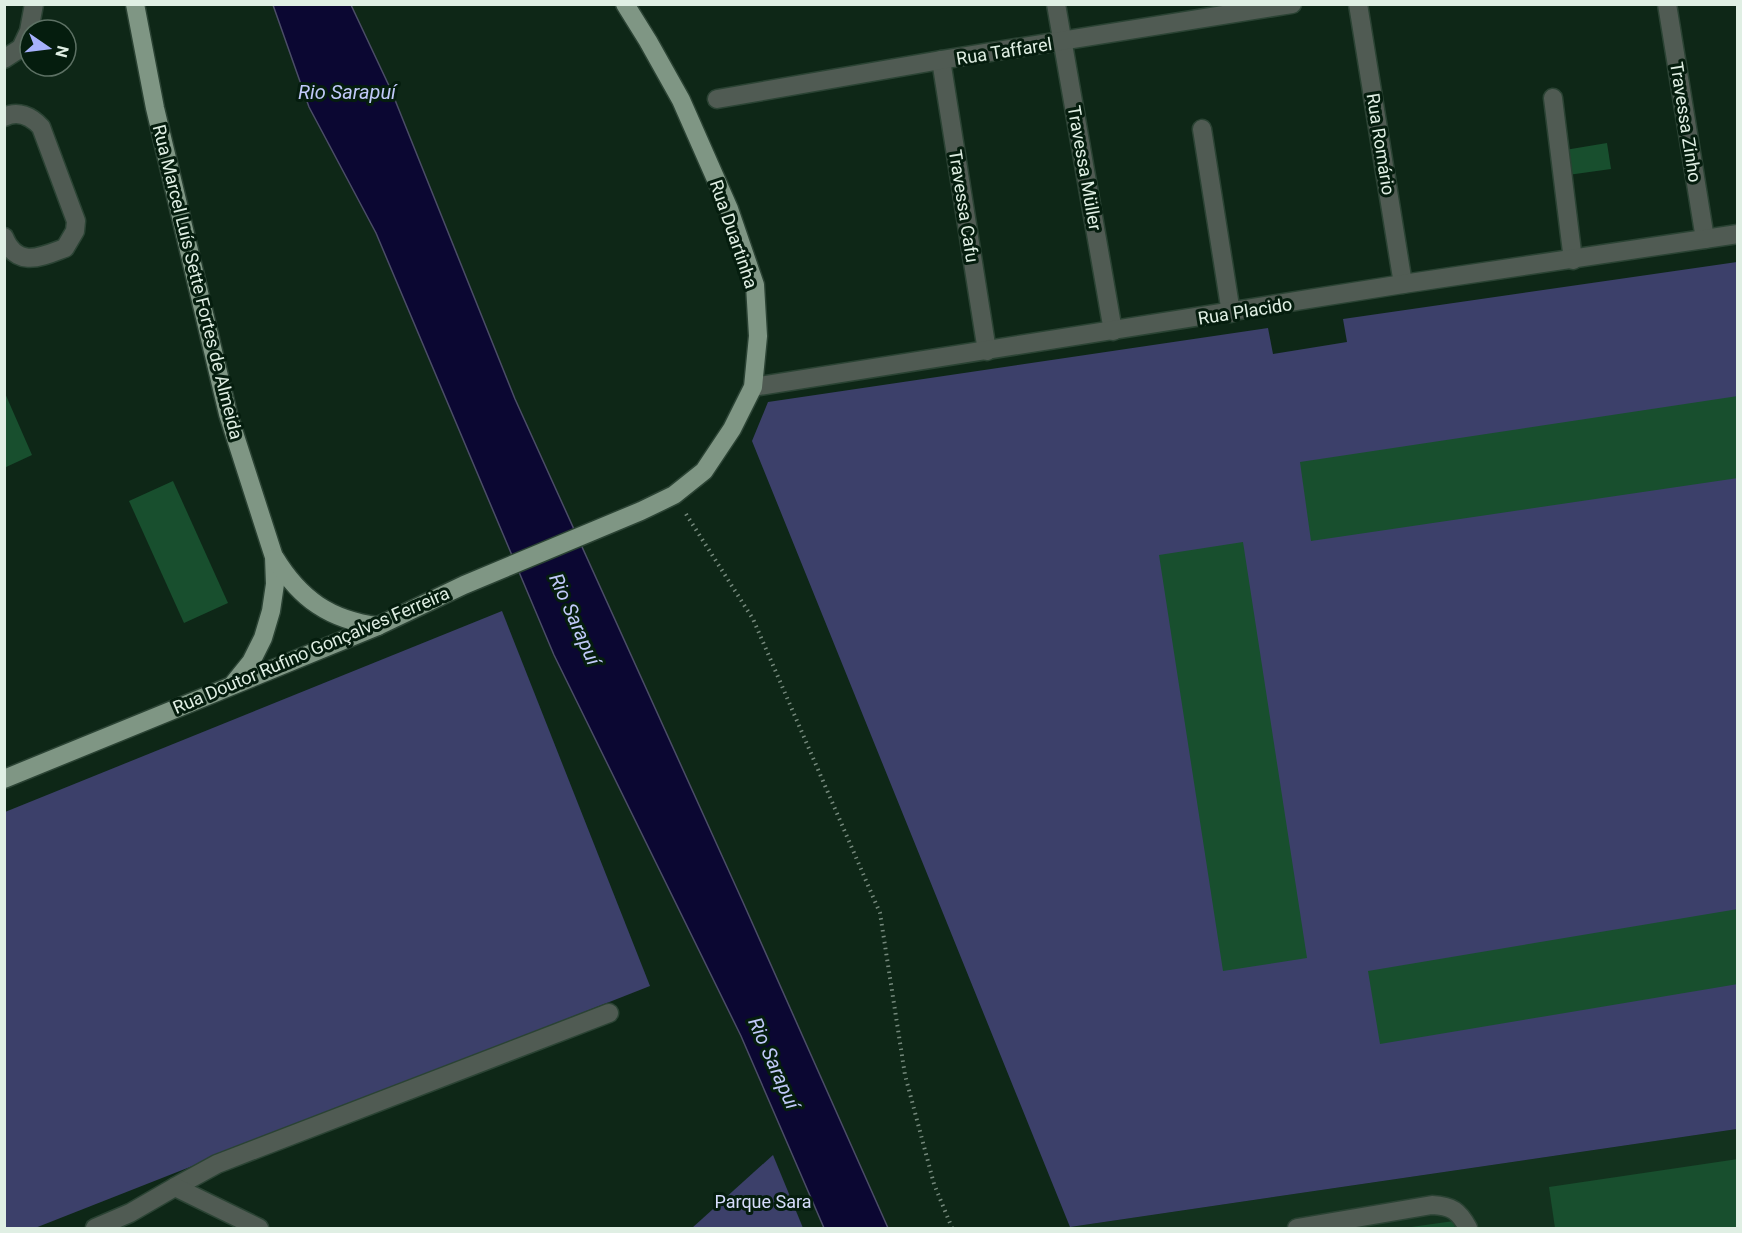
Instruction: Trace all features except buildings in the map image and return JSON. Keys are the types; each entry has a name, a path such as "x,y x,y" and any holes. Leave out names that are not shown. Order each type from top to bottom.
{"main road":[{"name":"Rua Marcel Luís Sette Fortes de Almeida","path":"135,4 155,108 225,402 274,557 275,584 271,611 263,638 250,662 234,684"},
{"name":"Rua Duartinha","path":"617,521 674,495 704,471 732,429 753,387 758,336 755,285 729,209 681,100 625,4"},
{"name":"Rua Duartinha","path":"637,4 648,41"},
{"name":"Rua Doutor Rufino Gonçalves Ferreira","path":"5,777 378,626 464,585 617,521"},
{"name":"Rua Marcel Luís Sette Fortes de Almeida","path":"274,557 296,587 324,610 359,623 378,626"}],"street":[{"path":"4,59 21,48 29,31 34,4"},
{"name":"Travessa Müller","path":"1056,4 1113,331"},
{"name":"Rua Taffarel","path":"717,99 941,60 1292,4"},
{"name":"Rua Romário","path":"1358,4 1403,285"},
{"name":"Travessa Zinho","path":"1667,4 1705,239"},
{"name":"Travessa Cafu","path":"941,60 987,351"},
{"path":"1553,98 1573,260"},
{"path":"4,117 23,114 35,120 41,127 76,221 75,231 65,248 36,259 16,254 8,247 4,237"},
{"path":"1202,129 1231,313"},
{"name":"Rua Placido","path":"753,387 1737,234"},
{"path":"95,1228 130,1214 217,1164 609,1013"},
{"path":"175,1187 259,1228"},
{"path":"1297,1228 1432,1205 1447,1206 1462,1218 1468,1228"}],"path":[{"path":"674,495 753,619 880,913 905,1076 934,1184 952,1228"}],"shaded area":[{"path":"1737,1129 1737,1228 1070,1227"}],"green space":[{"path":"1737,262 1737,1129 1070,1227 752,441 768,402 1268,328 1273,354 1347,342 1343,319"},
{"path":"502,611 650,986 35,1228 5,1228 5,812"},
{"name":"Parque Sara","path":"773,1155 803,1228 692,1228"}],"water":[{"name":"Rio Sarapuí","path":"273,5 351,5 391,90 515,399 888,1228 824,1228 741,1036 554,655 376,233 309,107"}]}
